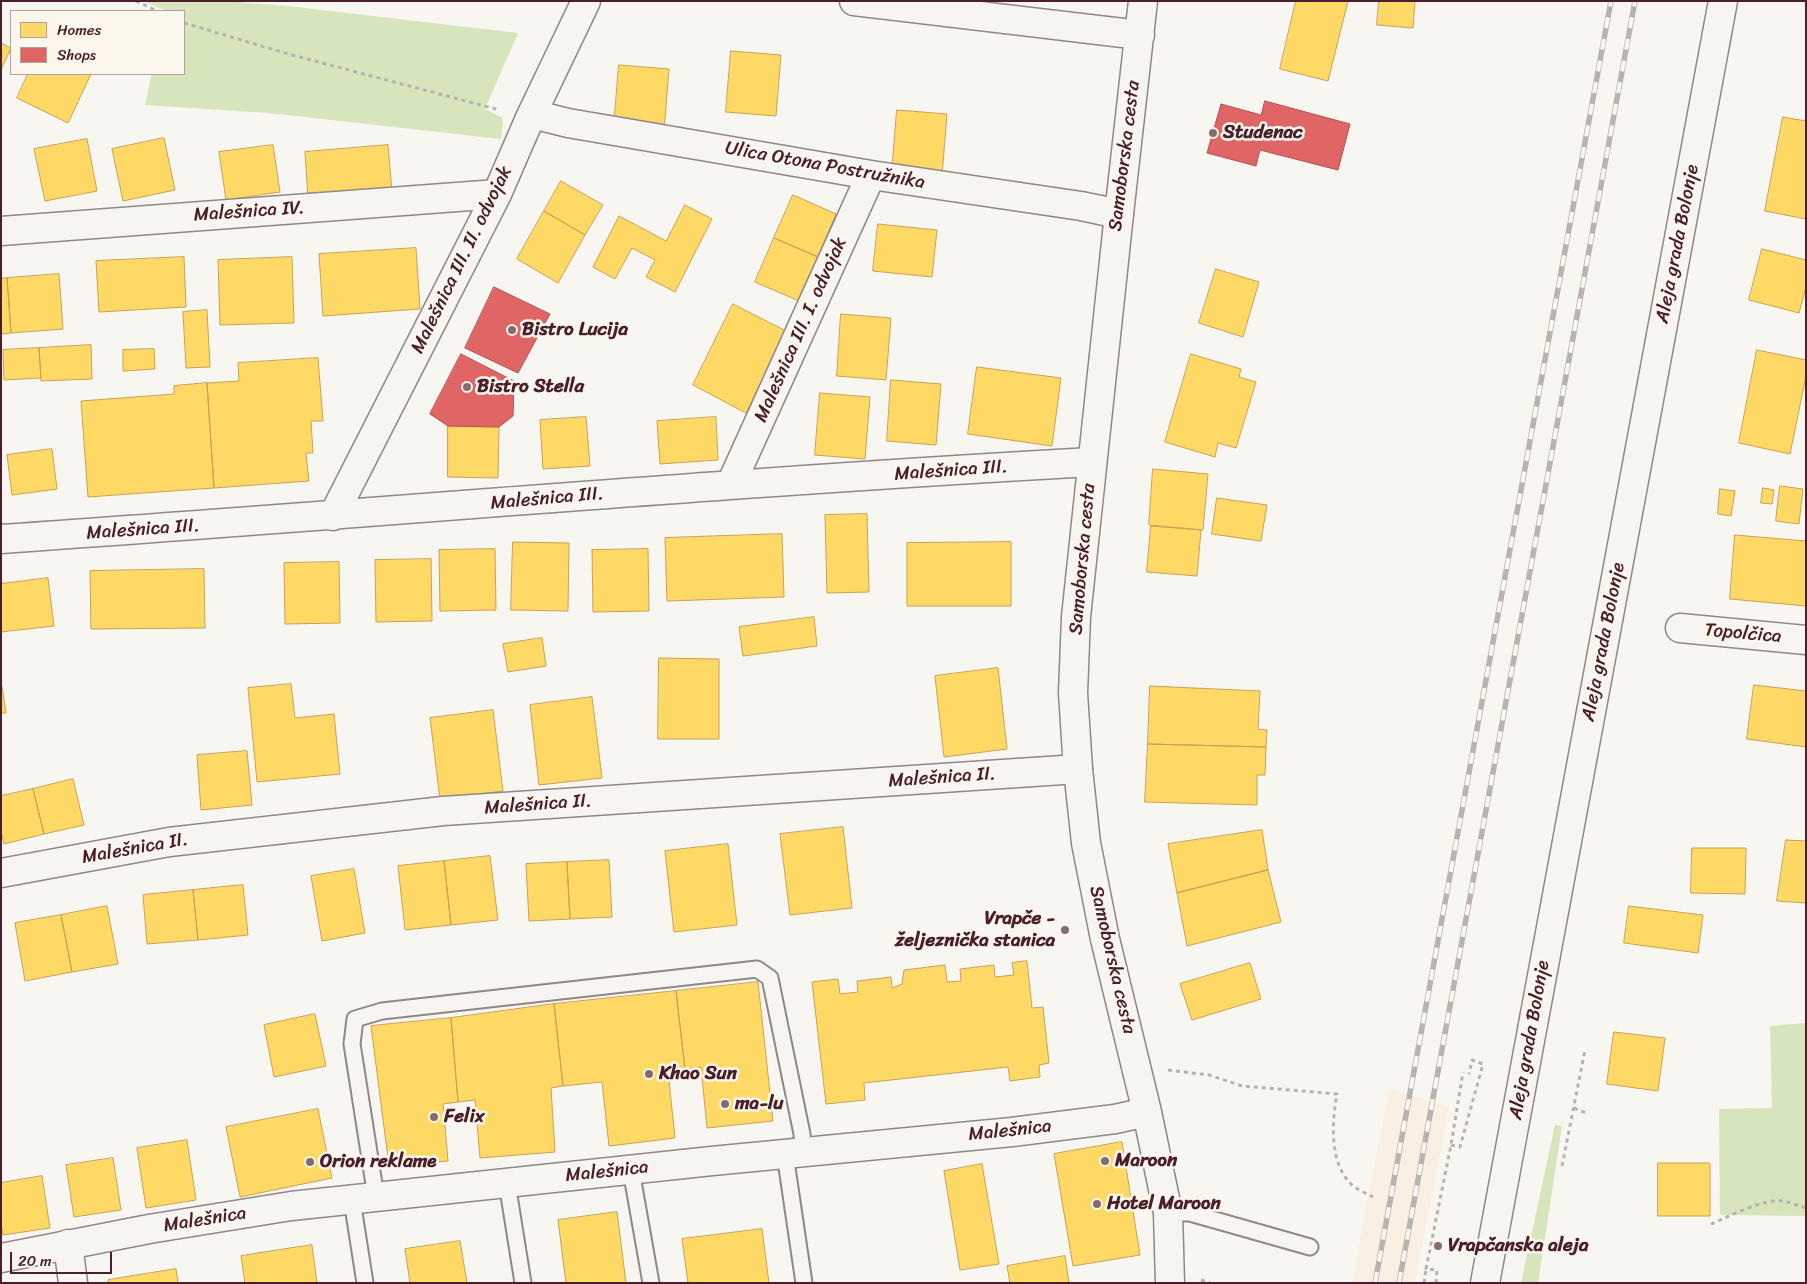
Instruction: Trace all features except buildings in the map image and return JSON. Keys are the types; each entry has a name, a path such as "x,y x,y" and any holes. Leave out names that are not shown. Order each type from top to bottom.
{"street":[{"name":"Malešnica III. II. odvojak","path":"333,516 497,194 531,116 586,1"},
{"path":"854,1 1140,35"},
{"name":"Samoborska cesta","path":"1144,1 1118,214 1076,617 1073,693 1078,769 1086,843 1105,940 1147,1112 1168,1213 1170,1283"},
{"name":"Aleja grada Bolonje","path":"1485,1283 1723,1"},
{"name":"Ulica Otona Postružnika","path":"531,116 871,175 1081,206 1118,214"},
{"name":"Malešnica III. I. odvojak","path":"731,484 871,175"},
{"name":"Malešnica IV.","path":"1,231 497,194"},
{"name":"Malešnica III.","path":"1,540 731,484 1092,462"},
{"name":"Topolčica","path":"1680,628 1806,640"},
{"name":"Malešnica II.","path":"1,873 169,842 443,811 1078,769"},
{"name":"Malešnica","path":"1,1258 68,1244 291,1206 1012,1132 1115,1119 1147,1112"},
{"path":"68,1244 74,1283"}],"lane":[{"path":"365,1283 364,1198 352,1044 355,1019 382,1011 757,968 770,978 802,1134 794,1153 804,1283"},
{"path":"631,1170 651,1283"},
{"path":"507,1183 523,1283"},
{"path":"1168,1213 1190,1213 1310,1247"}],"path":[{"path":"136,1 155,10"},
{"path":"185,23 292,56 531,116"},
{"path":"1562,1166 1585,1050"},
{"path":"1451,1145 1460,1147 1483,1064 1472,1060 1470,1074"},
{"path":"1166,1070 1209,1075 1242,1086 1337,1094 1332,1118 1337,1164 1350,1184 1373,1197"},
{"path":"1424,1283 1463,1072"},
{"path":"1574,1108 1586,1113"},
{"path":"1711,1224 1769,1202 1783,1201 1806,1208"},
{"path":"1426,1269 1437,1270 1436,1283"}],"shaded area":[{"path":"1389,1089 1449,1106 1415,1283 1345,1283 1352,1282"}],"green space":[{"path":"143,1 223,1 288,6 518,33 485,109 502,118 501,139 269,113 145,105 152,75 185,75 185,10 165,10"},
{"path":"1806,1023 1806,1216 1720,1215 1719,1109 1772,1108 1770,1026"},
{"path":"1555,1125 1562,1126 1538,1283 1521,1283"}],"railway":[{"path":"1375,1283 1611,1"},
{"path":"1399,1283 1635,1"}],"place":[{"name":"Studenac","path":"1213,133"},
{"name":"Bistro Lucija","path":"512,330"},
{"name":"Bistro Stella","path":"467,387"},
{"name":"Vrapče - željeznička stanica","path":"1065,930"},
{"name":"Khao Sun","path":"649,1074"},
{"name":"ma-lu","path":"725,1104"},
{"name":"Felix","path":"434,1117"},
{"name":"Maroon","path":"1105,1161"},
{"name":"Orion reklame","path":"310,1162"},
{"name":"Hotel Maroon","path":"1097,1204"},
{"name":"Vrapčanska aleja","path":"1438,1246"}]}
